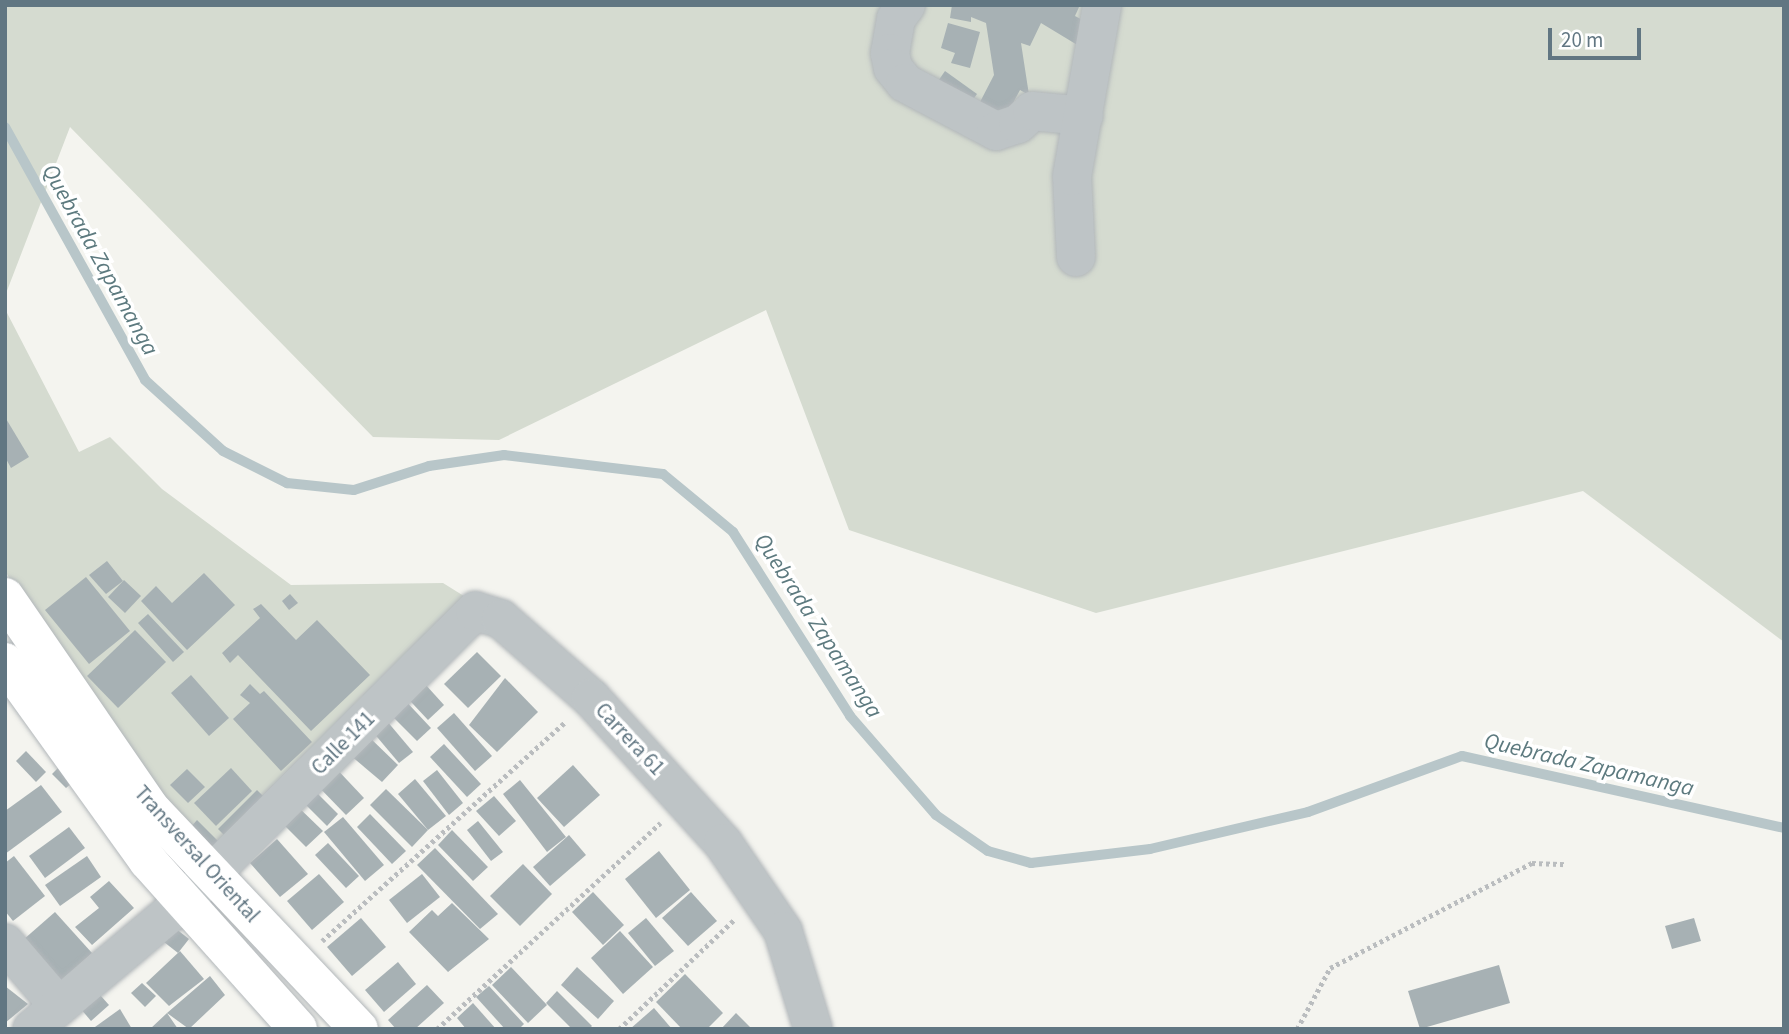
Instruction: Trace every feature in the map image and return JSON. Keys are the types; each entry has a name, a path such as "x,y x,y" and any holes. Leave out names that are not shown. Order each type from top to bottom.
{"main road":[{"name":"Transversal Oriental","path":"5,597 150,808 359,1029"},
{"name":"Transversal Oriental","path":"5,662 182,902 286,1025"}],"street":[{"path":"906,5 896,19 890,53 892,68 905,83 996,131 1018,124 1031,111 1084,116"},
{"path":"1076,257 1072,176 1102,5"},
{"name":"Calle 141","path":"46,1017 182,902 475,611"},
{"name":"Carrera 61","path":"475,611 501,620 591,698 686,799 783,932 813,1029"},
{"path":"5,943 46,1017"}],"path":[{"path":"298,963 591,698"},
{"path":"436,1029 686,799"},
{"path":"1297,1029 1330,968 1532,863 1567,864"},
{"path":"619,1029 759,897"}],"shaded area":[{"path":"5,5 1784,5 1784,642 1583,491 1096,613 849,530 766,310 499,440 373,437 70,127 5,296"},
{"path":"5,309 79,452 110,437 162,489 291,585 443,583 496,616 212,867 105,732 5,571"}],"building":[{"path":"952,5 1080,5 1075,16 1090,24 1079,46 1041,23 1030,46 1021,43 1029,95 1020,90 1006,116 980,102 994,75 986,23 971,17 971,22 950,18"},
{"path":"948,23 980,32 970,68 951,63 955,53 941,48"},
{"path":"945,71 977,94 964,112 932,90"},
{"path":"5,417 29,457 11,468 5,457"},
{"path":"107,561 123,581 106,594 89,575"},
{"path":"204,573 235,605 187,650 141,601 156,586 172,603"},
{"path":"86,577 130,631 89,664 45,610"},
{"path":"124,580 141,596 125,613 108,597"},
{"path":"290,594 298,603 289,610 282,601"},
{"path":"261,604 296,640 317,620 370,675 311,731 238,655 230,663 222,653 260,618 253,609"},
{"path":"148,614 184,652 173,662 138,623"},
{"path":"135,630 166,662 118,708 87,676"},
{"path":"477,652 501,676 468,708 444,684"},
{"path":"415,673 444,705 428,720 398,688"},
{"path":"191,675 229,718 209,736 171,693"},
{"path":"505,678 538,712 497,752 469,725"},
{"path":"250,684 260,694 264,691 312,742 281,771 233,719 250,703 240,695"},
{"path":"401,696 431,728 417,741 386,710"},
{"path":"454,713 492,756 475,771 437,728"},
{"path":"381,714 413,752 399,763 367,725"},
{"path":"367,735 398,765 382,782 350,755"},
{"path":"444,744 481,784 467,797 430,757"},
{"path":"26,751 46,772 36,782 16,761"},
{"path":"332,764 364,798 346,815 313,781"},
{"path":"573,765 600,795 564,827 537,798"},
{"path":"59,767 73,782 66,788 52,774"},
{"path":"231,768 252,791 216,826 194,803"},
{"path":"187,769 205,787 188,803 170,785"},
{"path":"437,770 463,803 449,815 423,781"},
{"path":"415,779 446,816 428,830 398,794"},
{"path":"520,780 566,837 547,852 503,794"},
{"path":"41,785 62,812 5,854 5,811"},
{"path":"313,789 338,814 327,826 302,801"},
{"path":"386,789 428,830 412,847 370,805"},
{"path":"257,790 267,800 228,839 218,829"},
{"path":"494,796 516,821 499,836 476,811"},
{"path":"295,804 323,831 306,847 279,820"},
{"path":"370,814 406,851 392,864 357,827"},
{"path":"343,817 384,865 365,881 324,832"},
{"path":"197,820 222,845 214,852 190,828"},
{"path":"478,821 503,852 491,861 467,830"},
{"path":"69,827 85,848 45,878 29,856"},
{"path":"452,830 488,867 473,881 438,845"},
{"path":"569,835 586,855 550,886 533,867"},
{"path":"277,839 308,874 280,897 250,863"},
{"path":"328,843 359,876 346,888 315,855"},
{"path":"435,848 498,914 480,929 417,865"},
{"path":"659,851 690,890 656,918 625,879"},
{"path":"14,856 45,896 13,921 5,911 5,863"},
{"path":"87,856 101,877 60,906 45,885"},
{"path":"523,864 552,894 520,926 490,896"},
{"path":"319,874 344,902 312,930 287,901"},
{"path":"422,874 440,897 407,923 389,900"},
{"path":"109,881 134,908 92,945 75,927 99,908 90,897"},
{"path":"593,892 624,925 603,945 572,912"},
{"path":"691,892 717,921 688,946 662,918"},
{"path":"452,903 489,939 448,972 409,932 432,910 438,916"},
{"path":"55,912 92,953 52,988 15,947"},
{"path":"361,918 386,947 352,976 327,947"},
{"path":"646,918 674,951 655,966 628,933"},
{"path":"1694,918 1701,941 1672,949 1665,926"},
{"path":"175,928 189,939 178,953 164,942"},
{"path":"620,931 653,967 623,994 591,958"},
{"path":"180,951 204,979 169,1006 146,983"},
{"path":"398,962 416,984 384,1012 365,990"},
{"path":"1499,965 1510,1003 1420,1029 1408,991"},
{"path":"511,967 547,1005 528,1023 492,985"},
{"path":"577,967 614,1001 598,1019 561,985"},
{"path":"685,974 723,1013 707,1029 682,1029 656,1002"},
{"path":"210,976 225,995 189,1029 167,1013"},
{"path":"142,983 156,996 145,1007 131,993"},
{"path":"427,985 444,1003 415,1029 396,1029 388,1020"},
{"path":"5,986 28,1004 5,1023"},
{"path":"92,986 109,1005 91,1021 75,1002"},
{"path":"489,986 524,1024 519,1029 505,1029 476,997"},
{"path":"557,991 592,1026 589,1029 572,1029 546,1003"},
{"path":"473,1003 496,1029 466,1029 457,1018"},
{"path":"654,1008 672,1029 630,1029"},
{"path":"120,1009 132,1029 95,1027"},
{"path":"167,1013 178,1029 150,1029"},
{"path":"736,1013 752,1029 721,1029"}],"waterway":[{"name":"Quebrada Zapamanga","path":"5,127 145,380 223,451 287,483 354,490 429,466 504,455 663,474 733,532 850,716 936,815 988,851 1031,863 1150,849 1308,812 1462,756 1784,828"}]}
